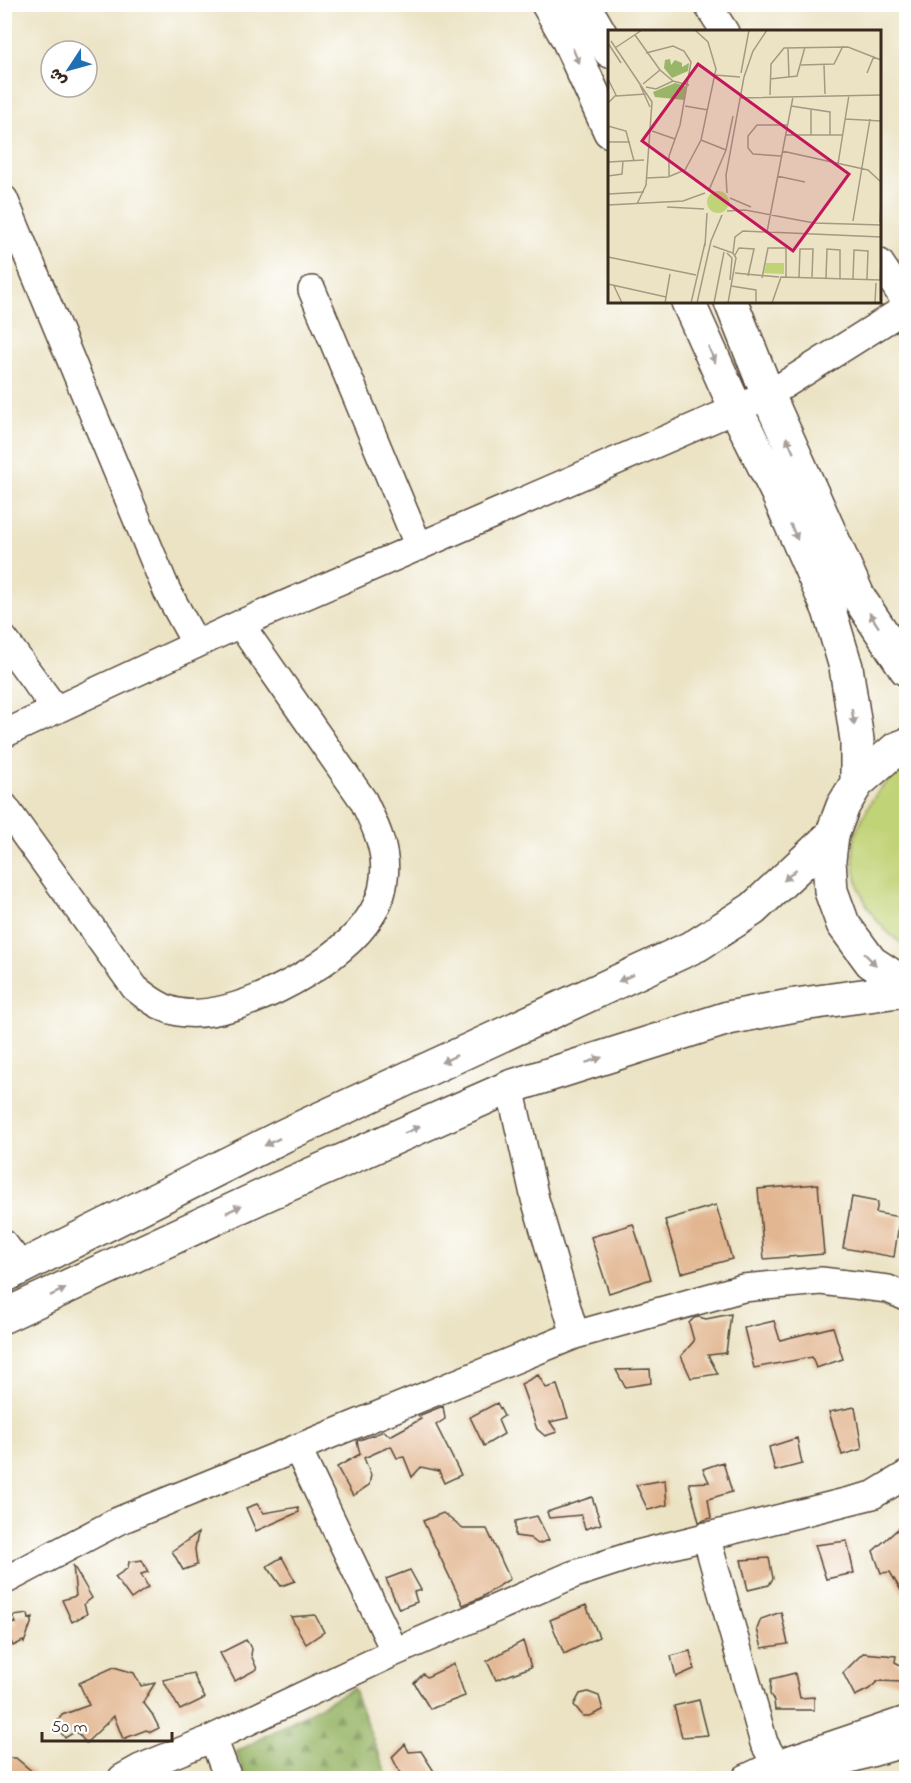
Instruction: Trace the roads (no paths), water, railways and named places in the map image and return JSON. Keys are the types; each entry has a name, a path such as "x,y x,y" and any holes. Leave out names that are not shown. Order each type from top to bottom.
{"main road":[{"path":"548,4 567,37 608,129"},
{"path":"584,4 608,49"},
{"path":"688,303 736,409 777,492 828,610 846,667 857,740 857,783"},
{"path":"731,303 768,394 859,598 906,669"},
{"path":"906,745 896,749 857,783 843,806 832,835 829,860 831,891 843,924 871,962 906,985"},
{"path":"10,1262 126,1214 285,1135 697,945 753,909 832,835"},
{"path":"4,1316 267,1194 510,1087 728,1018 795,1005 906,990"}],"street":[{"path":"707,4 724,30"},
{"path":"4,199 167,591 196,644"},
{"path":"881,266 906,302"},
{"path":"312,290 418,547"},
{"path":"4,734 240,624 768,394 906,308"},
{"path":"4,806 135,988 153,1002 177,1012 204,1014 235,1007 307,974 343,946 365,924 377,904 385,877 383,851 376,827 363,800 240,624"},
{"path":"4,639 56,710"},
{"path":"510,1087 535,1199 575,1335"},
{"path":"4,1581 118,1521 575,1335 743,1288 821,1281 888,1289 906,1297"},
{"path":"297,1448 395,1652"},
{"path":"122,1779 140,1768 213,1738 395,1652 572,1575 633,1555 873,1495 906,1476"},
{"path":"706,1536 765,1743 780,1771"},
{"path":"780,1771 906,1720"},
{"path":"213,1738 228,1779"},
{"path":"746,1779 906,1743"}]}
